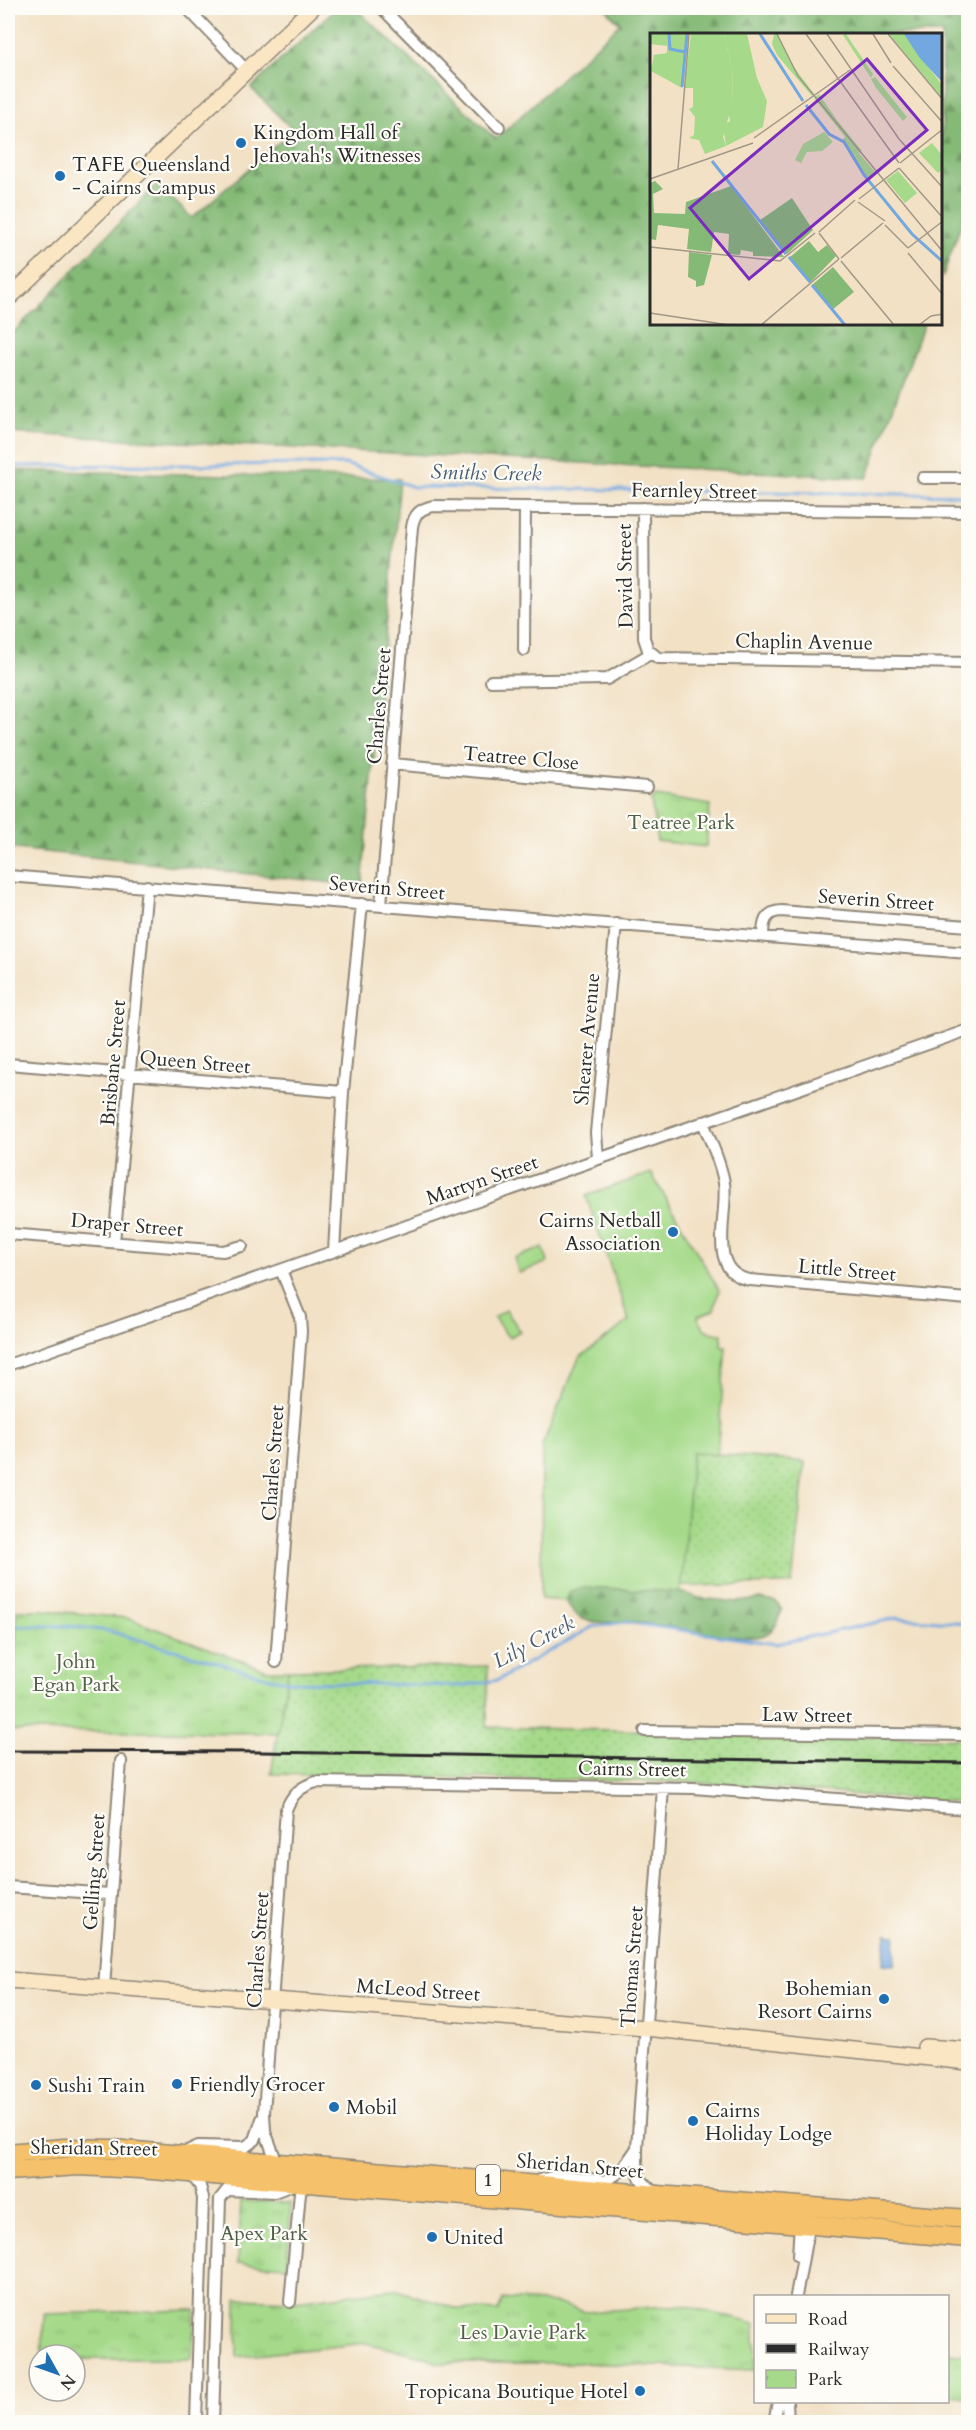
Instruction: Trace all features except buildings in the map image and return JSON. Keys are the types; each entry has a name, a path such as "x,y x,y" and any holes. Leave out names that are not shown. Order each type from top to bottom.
{"highway":[{"name":"Sheridan Street","path":"8,2153 88,2148 524,2183 658,2195 969,2238"},
{"name":"Sheridan Street","path":"8,2171 78,2166 807,2215 969,2219"},
{"path":"807,2215 827,2200 843,2199 969,2208"}],"street":[{"path":"187,8 247,71"},
{"path":"8,299 312,8"},
{"path":"382,8 499,127"},
{"path":"922,478 969,478"},
{"name":"Fearnley Street","path":"419,511 433,506 969,512"},
{"path":"524,650 525,508"},
{"name":"David Street","path":"643,508 648,649"},
{"name":"Charles Street","path":"381,905 411,527 419,511"},
{"path":"491,681 607,679 648,649"},
{"name":"Chaplin Avenue","path":"648,649 662,659 969,663"},
{"name":"Teatree Close","path":"392,764 647,787"},
{"name":"Severin Street","path":"8,876 969,953"},
{"name":"Brisbane Street","path":"114,1242 147,886"},
{"path":"334,1251 343,1092 362,904"},
{"name":"Severin Street","path":"763,936 765,919 774,911 969,926"},
{"name":"Shearer Avenue","path":"598,1158 596,1133 615,924"},
{"name":"Martyn Street","path":"8,1365 969,1030"},
{"name":"Queen Street","path":"8,1064 343,1092"},
{"name":"Little Street","path":"703,1122 724,1180 726,1194 722,1251 734,1274 750,1280 969,1299"},
{"name":"Draper Street","path":"8,1234 223,1251 242,1246"},
{"name":"Charles Street","path":"276,1662 301,1332 300,1317 281,1270"},
{"name":"Law Street","path":"645,1731 969,1735"},
{"name":"Gelling Street","path":"104,1987 121,1761"},
{"name":"Cairns Street","path":"296,1792 316,1782 711,1789 969,1809"},
{"name":"Thomas Street","path":"658,2195 639,2179 637,2148 663,1788"},
{"name":"Charles Street","path":"277,2163 265,2131 264,2113 286,1810 296,1792"},
{"path":"8,1887 110,1894"},
{"name":"McLeod Street","path":"8,1980 646,2028 826,2045 969,2062"},
{"name":"McLeod Street","path":"826,2045 889,2045 969,2050"},
{"name":"Charles Street","path":"177,2155 198,2146 245,2147 255,2140 264,2113"},
{"path":"524,2183 560,2175 606,2181 621,2171 637,2148"},
{"path":"190,2173 202,2192 196,2422"},
{"path":"213,2422 218,2205 227,2190 274,2192 302,2182 290,2302"},
{"path":"796,2295 807,2215"},
{"path":"202,2218 218,2218"},
{"path":"774,2422 778,2403"},
{"path":"787,2403 788,2422"}],"green space":[{"path":"336,8 355,8 496,139 620,24 605,8 968,8 968,205 943,275 943,33 650,33 650,326 923,326 867,478 8,433 8,338 157,184 192,218 293,130 251,88"},
{"path":"8,470 400,479 362,886 8,848"},
{"name":"Teatree Park","path":"656,796 710,805 706,847 657,841 651,801"},
{"path":"651,1173 719,1290 714,1310 698,1316 701,1325 706,1330 722,1334 721,1346 726,1346 717,1455 692,1452 681,1592 584,1587 570,1591 566,1601 541,1599 542,1446 579,1358 629,1321 586,1196"},
{"path":"543,1248 548,1262 519,1273 514,1258"},
{"path":"506,1310 520,1331 509,1338 494,1318"},
{"path":"692,1452 805,1462 792,1584 681,1586"},
{"path":"584,1587 681,1592 699,1598 738,1602 760,1599 776,1602 782,1610 771,1631 754,1637 722,1635 636,1622 594,1622 581,1618 572,1611 566,1601 570,1591"},
{"name":"John Egan Park","path":"17,1610 43,1610 127,1618 267,1670 288,1670 278,1733 12,1731"},
{"path":"488,1666 487,1727 968,1739 968,1803 689,1782 271,1774 288,1670"},
{"name":"Apex Park","path":"241,2201 291,2203 287,2266 238,2263"},
{"name":"Les Davie Park","path":"394,2289 458,2309 498,2311 503,2299 555,2303 586,2312 683,2305 754,2324 754,2370 582,2363 437,2363 426,2357 366,2343 237,2357 237,2299 295,2301"},
{"path":"195,2310 192,2359 87,2359 87,2343 43,2343 44,2314"},
{"path":"949,2353 968,2355 968,2398 949,2393"}],"water":[{"path":"886,1934 896,1935 894,1965 883,1964"}],"waterway":[{"name":"Smiths Creek","path":"8,466 345,464 414,487 968,495"},
{"name":"Lily Creek","path":"8,1626 68,1626 109,1631 274,1679 298,1682 463,1686 498,1680 592,1627 624,1622 776,1644 897,1618 968,1623"}],"railway":[{"path":"8,1751 261,1752 968,1763"}],"place":[{"name":"Kingdom Hall of Jehovah's Witnesses","path":"241,143"},
{"name":"TAFE Queensland - Cairns Campus","path":"60,176"},
{"name":"Cairns Netball Association","path":"673,1232"},
{"name":"Bohemian Resort Cairns","path":"884,1999"},
{"name":"Friendly Grocer","path":"177,2084"},
{"name":"Sushi Train","path":"36,2085"},
{"name":"Mobil","path":"334,2107"},
{"name":"Cairns Holiday Lodge","path":"693,2121"},
{"name":"United","path":"432,2237"},
{"name":"Tropicana Boutique Hotel","path":"640,2391"}]}
